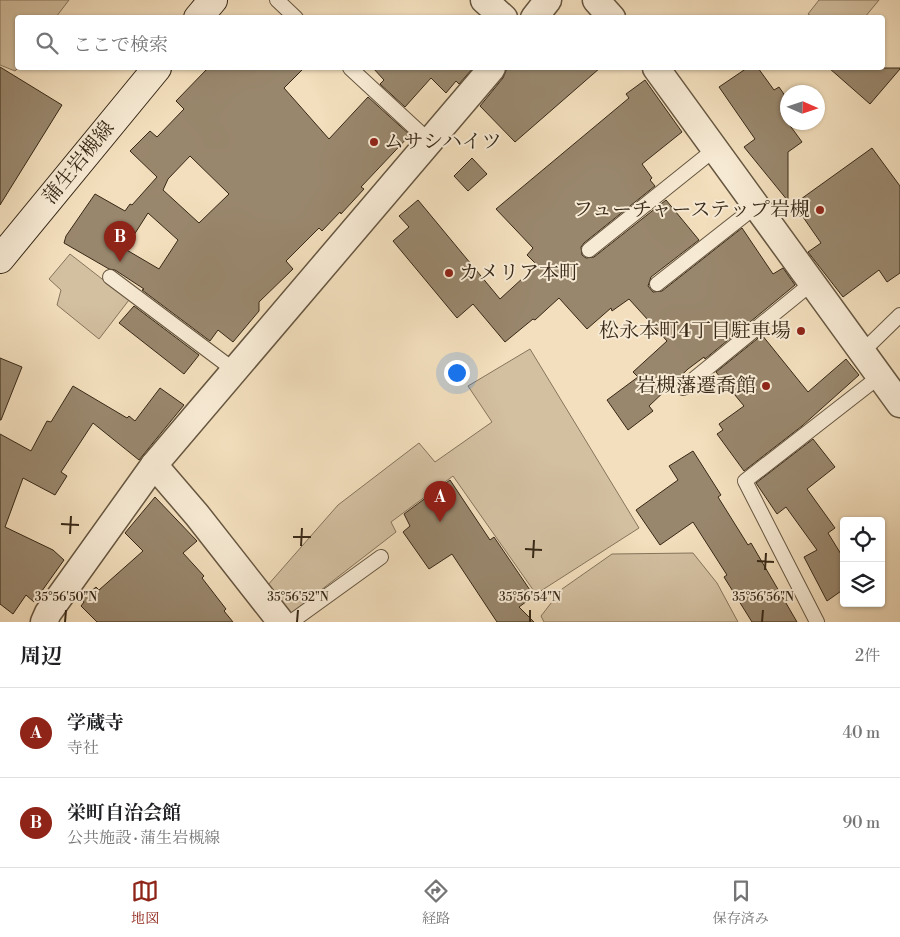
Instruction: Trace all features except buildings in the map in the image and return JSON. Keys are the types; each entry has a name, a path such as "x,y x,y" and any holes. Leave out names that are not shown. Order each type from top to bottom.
{"main road":[{"path":"200,15 212,0"},
{"name":"蒲生岩槻線","path":"0,259 155,70"}],"street":[{"path":"484,0 501,15"},
{"path":"536,15 548,0"},
{"path":"596,0 609,15"},
{"path":"44,622 48,613 154,464 490,70"},
{"path":"657,70 755,207 900,404"},
{"path":"154,464 282,622"}],"lane":[{"path":"277,0 293,15"},
{"path":"352,70 429,141"},
{"path":"589,250 715,149"},
{"path":"657,284 755,207"},
{"path":"110,276 234,370"},
{"path":"683,388 812,283"},
{"path":"862,352 900,315"},
{"path":"817,622 744,480 880,376"},
{"path":"290,622 381,557"}],"shaded area":[{"path":"0,0 69,0 58,15 15,15 16,70 15,71 0,65"},
{"path":"819,0 879,0 867,15 808,14"},
{"path":"70,254 129,300 99,339 57,305 61,290 49,279"},
{"path":"530,349 639,528 536,594 453,476 391,522 396,532 290,614 267,586 338,505 419,443 435,462 492,422 468,386"},
{"path":"693,553 717,583 738,622 544,622 541,616 562,589 612,554"}],"place":[{"name":"ムサシハイツ","path":"374,142"},
{"name":"フューチャーステップ岩槻","path":"820,210"},
{"name":"栄町自治会館","path":"120,262"},
{"name":"カメリア本町","path":"449,273"},
{"name":"松永本町4丁目駐車場","path":"801,331"},
{"name":"岩槻藩遷喬館","path":"766,386"},
{"name":"学蔵寺","path":"440,522"}]}
